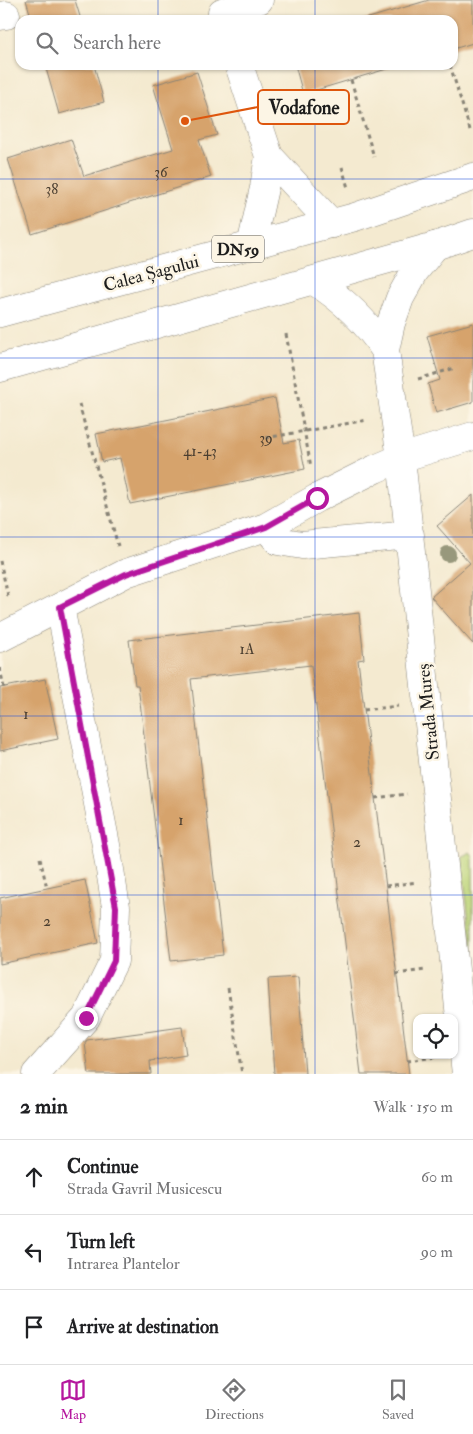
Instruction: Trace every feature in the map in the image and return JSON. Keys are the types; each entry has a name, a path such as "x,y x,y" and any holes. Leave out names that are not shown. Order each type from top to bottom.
{"street":[{"path":"221,11 259,0"},
{"path":"241,70 269,156 332,224"},
{"path":"252,246 269,156"},
{"name":"Calea Șagului","path":"0,313 332,224 473,177"},
{"path":"0,368 314,281 473,233"},
{"name":"Strada Mureș","path":"435,246 415,271 400,298 385,350 410,535 466,1074"},
{"name":"Strada Mureș","path":"314,281 335,294 354,312 371,329 385,350"},
{"path":"8,634 126,574 266,527 317,498 401,458 473,436"},
{"path":"266,527 278,540 302,545 410,535"},
{"path":"36,1074 86,1018 114,961 116,907 60,607"}],"path":[{"path":"452,70 470,130"},
{"path":"351,80 374,157"},
{"path":"286,334 317,498"},
{"path":"412,381 456,368"},
{"path":"79,404 126,574"},
{"path":"266,438 370,420"},
{"path":"0,561 8,634"},
{"path":"0,668 4,688"},
{"path":"364,710 401,706"},
{"path":"375,798 412,793"},
{"path":"40,858 47,888"},
{"path":"386,886 423,882"},
{"path":"396,974 434,969"},
{"path":"228,988 242,1074"},
{"path":"407,1061 422,1059"}],"green space":[{"path":"470,852 473,856 473,952 461,857"}],"building":[{"path":"26,0 75,0 80,15 30,15"},
{"path":"429,0 473,0 473,43 458,48 458,15 379,15"},
{"path":"46,70 95,70 104,102 59,114"},
{"path":"296,70 383,70 303,94"},
{"path":"197,72 217,135 199,140 211,177 32,234 8,159 71,139 84,176 173,149 153,85"},
{"path":"473,323 473,402 436,413 428,384 440,380 427,336"},
{"path":"275,398 284,443 299,440 305,469 130,504 120,458 102,462 96,434"},
{"path":"473,495 473,644 431,597 470,563 437,526"},
{"path":"359,613 364,659 358,660 409,1074 361,1074 311,665 191,679 223,955 171,961 138,685 135,685 129,640"},
{"path":"45,679 58,739 0,751 0,688"},
{"path":"85,880 98,943 0,964 0,898"},
{"path":"298,977 305,1074 274,1074 268,979"},
{"path":"182,1027 186,1055 150,1061 151,1074 89,1074 85,1043 87,1040"}],"place":[{"name":"Vodafone","path":"185,121"}],"route":[{"path":"86,1018 114,961 116,907 106,845 60,607 126,574 266,527 317,498"}]}
